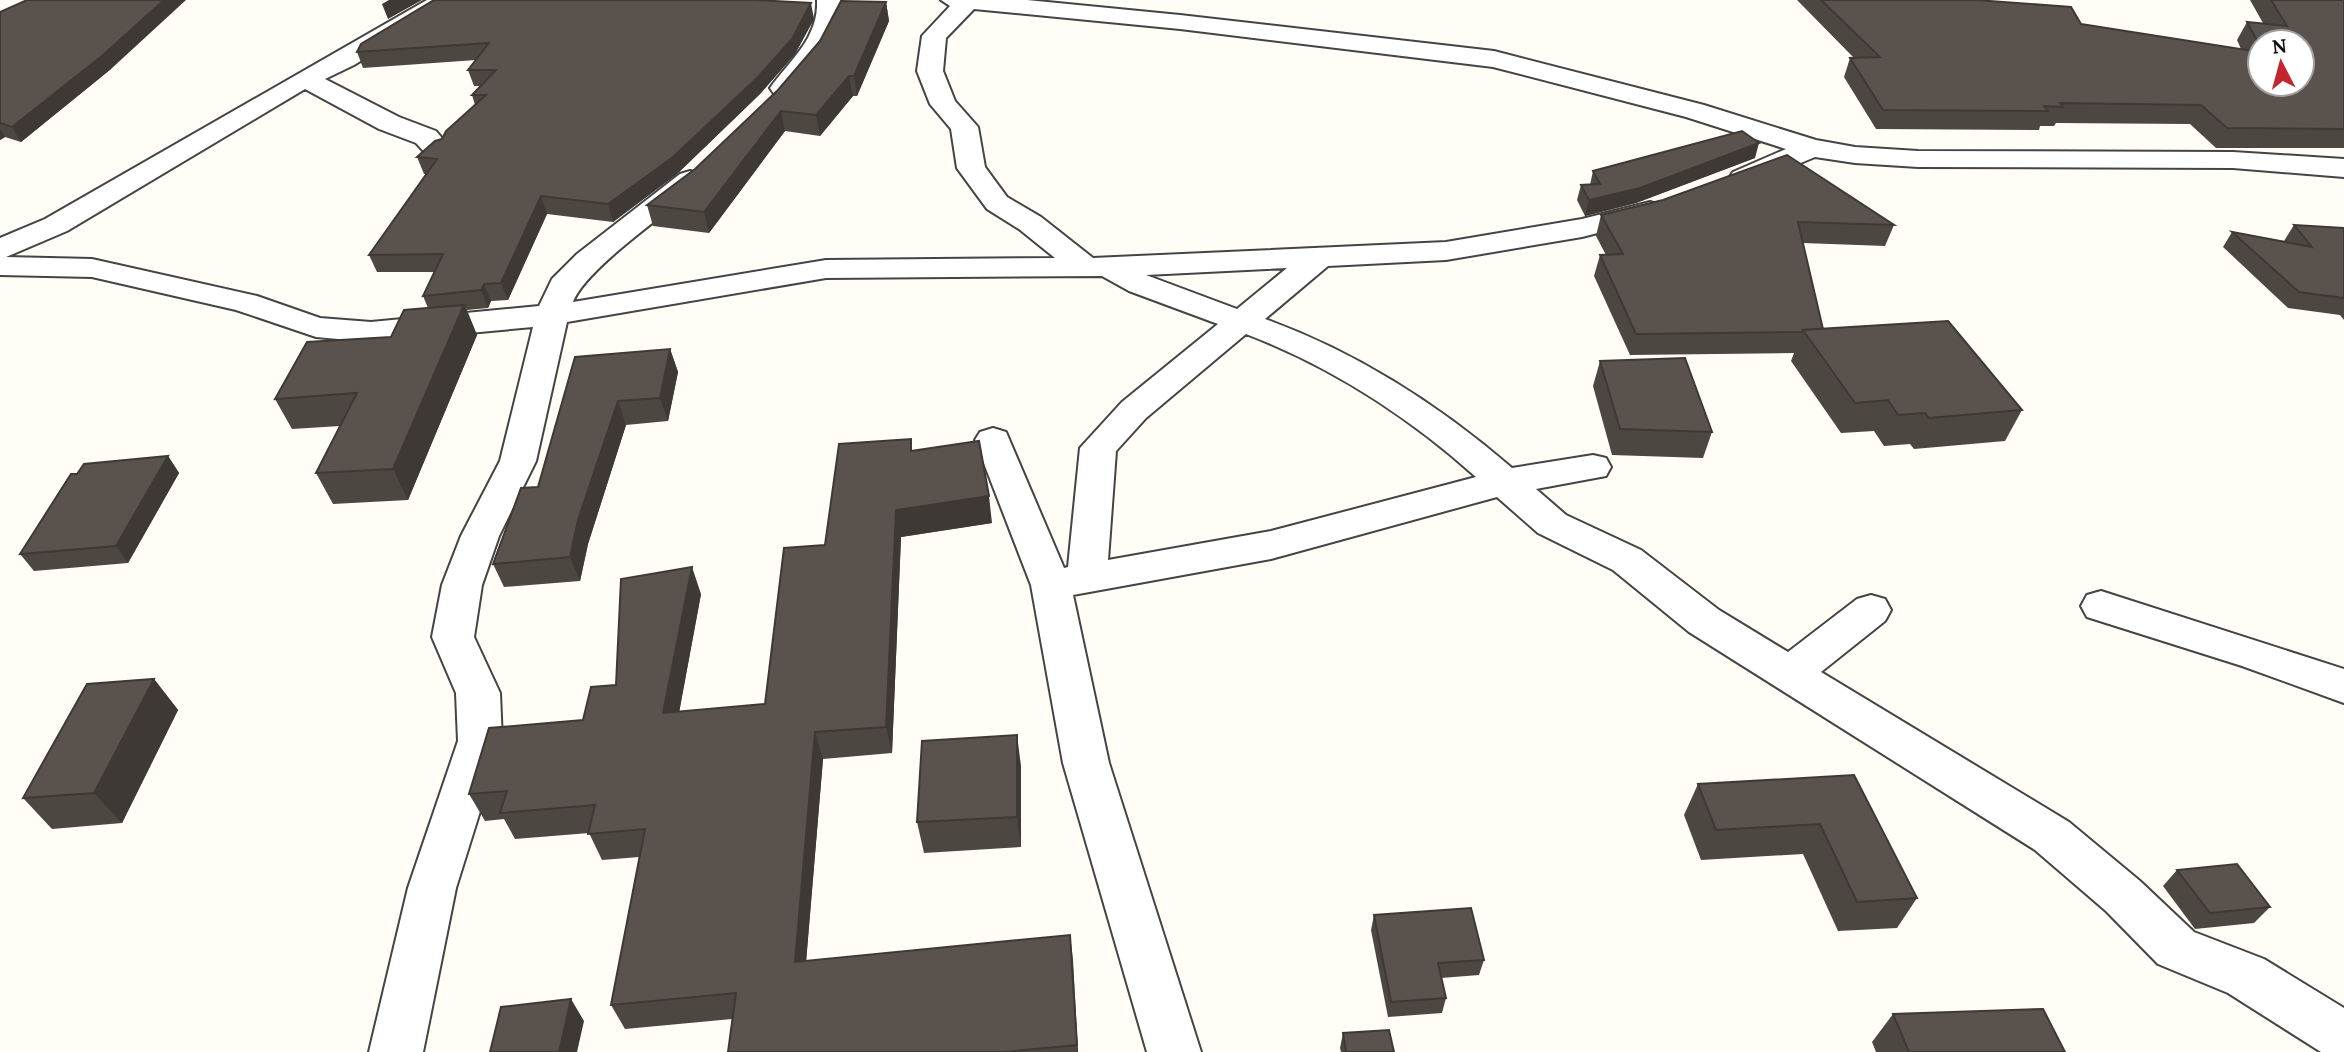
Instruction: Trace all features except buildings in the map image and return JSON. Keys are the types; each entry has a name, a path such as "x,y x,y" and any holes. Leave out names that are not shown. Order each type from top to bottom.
{"street":[{"path":"0,249 56,225 305,79 345,60 444,0"},
{"path":"762,111 808,59 830,17 829,0"},
{"path":"953,0 1180,22 1494,59 1695,111 1812,148 1855,155 1918,159 2233,160 2344,168"},
{"path":"969,0 934,36 930,71 943,104 964,127 971,168 997,202 1097,267 1286,338 1380,387 1460,443 1552,524 1627,560 1704,621 2052,836 2123,896 2176,948 2246,976 2344,1037"},
{"path":"305,79 389,123 426,137 436,148"},
{"path":"1722,186 1812,148"},
{"path":"396,1052 432,888 480,741 478,693 453,637 463,585 480,536 518,461 552,315 563,286 588,261 689,181 716,155"},
{"path":"0,266 92,268 233,300 316,327 371,332 552,315 826,269 1097,267 1446,251 1583,228 1677,203"},
{"path":"1174,1052 1086,763 1069,582 1098,448 1134,410 1321,256"},
{"path":"993,440 1069,582"},
{"path":"1069,582 1271,545 1504,482 1593,467"},
{"path":"2101,606 2257,655 2344,686"},
{"path":"1788,675 1871,611"}]}
